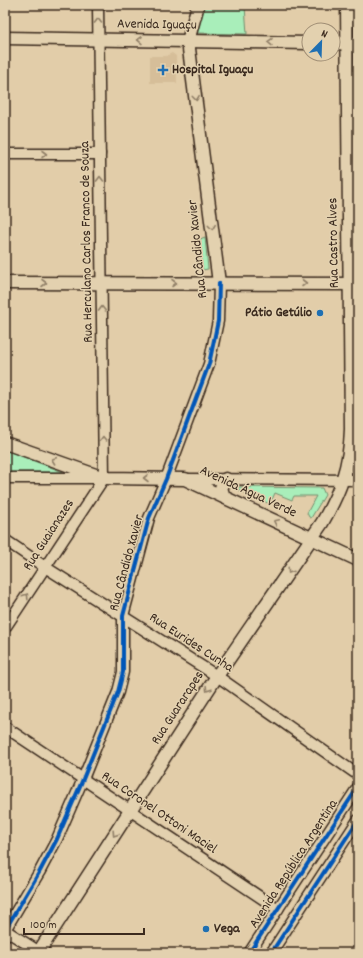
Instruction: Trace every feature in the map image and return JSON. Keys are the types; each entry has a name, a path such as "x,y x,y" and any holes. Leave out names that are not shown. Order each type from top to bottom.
{"main road":[{"name":"Rua Cândido Xavier","path":"198,5 188,41 219,283"},
{"name":"Rua Castro Alves","path":"343,480 351,442 354,284 353,44 347,5"},
{"name":"Avenida Iguaçu","path":"5,38 301,43"},
{"path":"341,43 353,44"},
{"path":"5,283 354,284"},
{"name":"Avenida Água Verde","path":"5,443 104,478 185,479 358,560"},
{"path":"224,497 221,488 226,479"},
{"name":"Rua Guararapes","path":"39,952 217,676 312,538 328,512 343,480"}],"street":[{"name":"Rua Herculano Carlos Franco de Souza","path":"98,5 104,478"},
{"path":"5,154 100,154"},
{"name":"Rua Cândido Xavier","path":"5,930 48,856 83,779 118,692 123,667 123,616 149,518 166,479 205,377 213,349 218,321 219,283"},
{"path":"5,478 104,478"},
{"name":"Rua Guaianazes","path":"5,628 104,478"},
{"path":"185,479 358,480"},
{"name":"Rua Eurides Cunha","path":"5,540 217,676 358,775"},
{"name":"Rua Coronel Ottoni Maciel","path":"5,727 278,909"},
{"name":"Avenida República Argentina","path":"249,953 358,787"},
{"name":"Avenida República Argentina","path":"270,953 358,820"},
{"path":"5,930 39,952"}],"shaded area":[{"name":"Hospital Iguaçu","path":"172,53 176,56 177,83 150,83 150,56 166,56"}],"green space":[{"path":"245,6 247,34 197,33 203,7"},
{"path":"205,237 208,269 202,270 200,239"},
{"path":"5,450 63,472 5,472"},
{"path":"238,487 322,488 325,495 311,518 307,513 316,496 294,496 292,500 275,493 270,504 237,489"}],"cycle path":[{"path":"5,930 57,839 118,692 123,672 123,616 149,518 166,479 209,364 218,321 219,283"},
{"path":"249,953 358,787"},
{"path":"271,953 358,820"}],"place":[{"name":"Hospital Iguaçu","path":"163,70"},
{"name":"Pátio Getúlio","path":"320,313"},
{"name":"Vega","path":"206,929"}]}
